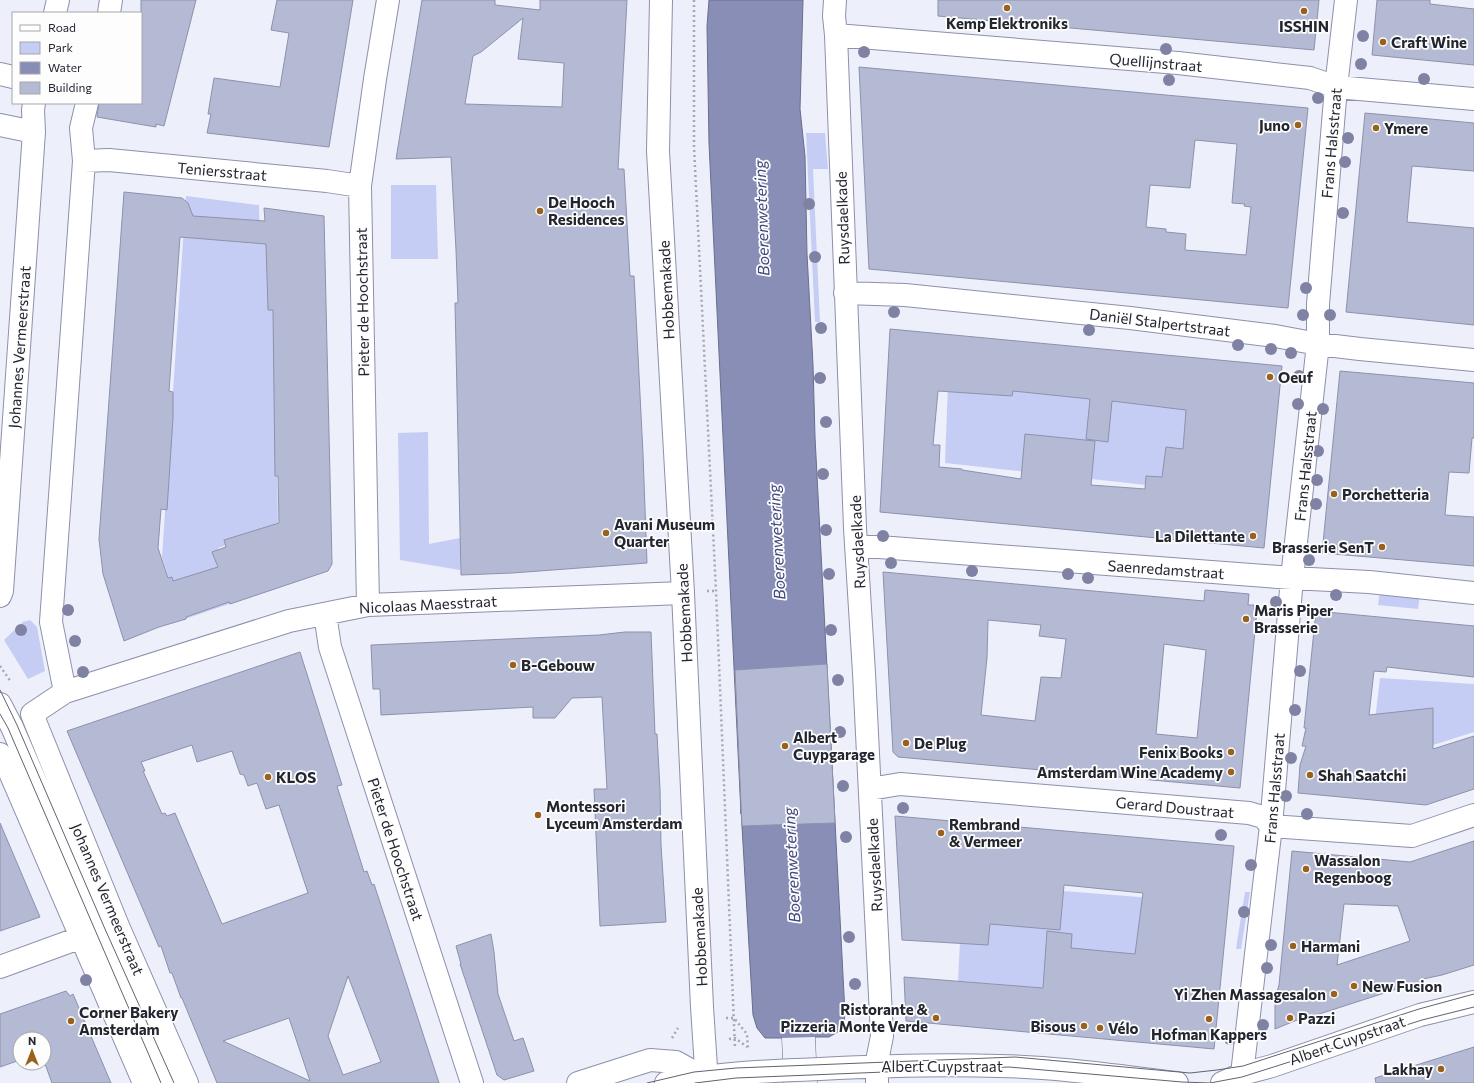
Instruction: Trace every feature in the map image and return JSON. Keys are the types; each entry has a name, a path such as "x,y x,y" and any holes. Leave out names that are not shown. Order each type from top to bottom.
{"street":[{"path":"55,12 58,0"},
{"path":"109,12 111,0"},
{"name":"Pieter de Hoochstraat","path":"368,606 360,186 388,0"},
{"name":"Hobbemakade","path":"661,0 658,151 683,593 703,1081"},
{"name":"Ruysdaelkade","path":"834,0 845,293 882,1036 877,1061 877,1075"},
{"name":"Frans Halsstraat","path":"1242,1074 1271,826 1292,578 1318,344 1318,304 1336,87 1346,0"},
{"name":"Quellijnstraat","path":"836,36 1178,63 1310,78 1336,87 1474,99"},
{"path":"0,74 12,77"},
{"name":"Johannes Vermeerstraat","path":"1,594 34,132 34,104"},
{"path":"65,692 51,622 84,161 81,128 87,104"},
{"path":"0,126 34,132"},
{"name":"Teniersstraat","path":"84,161 108,160 327,181 360,186"},
{"name":"Daniël Stalpertstraat","path":"845,293 905,295 1130,318 1275,336 1360,350 1474,360"},
{"name":"Saenredamstraat","path":"857,547 879,547 1292,578 1369,582 1474,593"},
{"name":"Nicolaas Maesstraat","path":"32,714 65,692 289,621 368,606 683,593"},
{"name":"Pieter de Hoochstraat","path":"325,614 330,647 472,1083"},
{"name":"Johannes Vermeerstraat","path":"0,704 12,727 100,931 168,1083"},
{"name":"Johannes Vermeerstraat","path":"32,714 118,926 187,1083"},
{"path":"0,754 5,761 144,1083"},
{"name":"Gerard Doustraat","path":"870,789 900,784 1249,814 1263,817 1271,826 1412,836 1474,815"},
{"path":"0,967 82,937"},
{"name":"Albert Cuypstraat","path":"1222,1083 1242,1074 1272,1066 1420,1015 1474,1002"},
{"path":"578,1083 650,1060 676,1062 694,1072 703,1081"},
{"name":"Albert Cuypstraat","path":"666,1083 703,1081 782,1070 818,1069 877,1075 1000,1066 1049,1069 1177,1083"}],"path":[{"path":"694,0 694,147 716,591 734,1018"}],"green space":[{"path":"806,133 825,133 828,169 813,169 820,322 815,322"},
{"path":"391,185 436,185 438,259 391,259"},
{"path":"186,196 259,205 260,243 272,244 278,527 218,548 235,602 182,620 162,557"},
{"path":"948,383 1215,411 1210,492 945,463"},
{"path":"428,432 429,544 460,538 460,570 400,560 398,433"},
{"path":"1380,590 1420,595 1418,609 1378,605"},
{"path":"30,620 37,627 45,671 28,679 4,640 23,622"},
{"path":"1380,678 1474,684 1474,732 1430,746 1373,738"},
{"path":"963,883 1190,901 1180,999 958,981"},
{"path":"1245,892 1250,892 1241,949 1236,949"}],"water":[{"name":"Boerenwetering","path":"709,0 803,0 800,109 805,156 807,254 815,437 845,1014 843,1029 829,1037 815,1037 817,1083 784,1083 782,1038 765,1038 757,1028 753,1015 741,809 741,814 709,143 707,26"}],"pier":[{"path":"815,1037 817,1083 784,1083 782,1038"}],"building":[{"path":"141,0 196,0 164,126 156,124 156,127 97,117 99,104 142,104"},
{"path":"277,0 353,0 329,147 207,133 211,114 208,114 214,78 280,87 289,33 271,30"},
{"path":"422,0 495,0 495,5 540,10 540,0 627,0 618,169 624,169 630,276 634,276 647,563 512,573 461,575 455,303 458,303 451,157 396,159","holes":["523,18 518,59 564,63 562,107 465,104 473,56 481,52"]},
{"path":"938,0 1319,0 1314,50 938,16"},
{"path":"1377,0 1430,0 1430,4 1474,9 1474,65 1372,55"},
{"path":"859,67 1308,108 1288,308 869,269","holes":["1195,140 1237,144 1232,203 1245,204 1244,206 1251,207 1246,255 1185,250 1186,234 1166,232 1166,229 1146,227 1150,185 1190,188"]},
{"path":"1365,113 1474,123 1474,171 1412,166 1407,222 1474,228 1474,325 1346,312"},
{"path":"124,192 182,198 188,203 193,216 265,221 264,208 324,216 332,564 328,571 230,604 229,602 124,641 103,574 99,539","holes":["180,237 266,244 268,310 273,310 275,476 278,476 279,523 224,540 226,547 212,552 218,567 173,581 172,577 168,578 158,548 161,509 167,510 173,418 173,392 169,391"]},
{"path":"890,329 1282,366 1264,548 880,512","holes":["938,391 1012,396 1013,391 1090,399 1086,439 1108,442 1112,401 1186,410 1183,449 1166,447 1162,477 1146,476 1145,489 1091,485 1095,441 1025,434 1021,479 962,469 939,467 940,445 933,445"]},
{"path":"1340,371 1474,383 1474,438 1472,438 1469,473 1449,472 1445,515 1474,517 1474,566 1322,553"},
{"path":"883,572 1204,601 1205,590 1249,594 1248,605 1254,605 1254,610 1257,610 1240,788 898,757 893,752","holes":["988,620 1041,625 1039,636 1066,639 1061,678 1041,677 1035,721 981,715 987,658","1164,644 1206,650 1197,738 1156,734"]},
{"path":"1316,611 1474,626 1474,677 1387,667 1386,672 1374,671 1369,715 1433,708 1433,749 1474,736 1474,789 1426,805 1298,793 1300,765 1306,746 1302,746 1306,728 1304,728"},
{"path":"625,632 651,632 655,734 657,734 661,845 666,922 600,926 594,789 607,789 602,697 572,698 555,718 533,718 533,707 381,715 380,689 373,689 371,645 599,635"},
{"path":"300,652 342,785 337,786 364,872 367,871 372,885 374,884 439,1083 217,1083 172,973 170,973 161,946 159,947 67,731","holes":["192,745 197,762 232,751 240,774 244,775 248,786 257,783 266,809 279,805 308,893 222,924 175,813 167,816 165,813 162,814 143,771 145,771 141,762","348,976 381,1062 343,1075 328,1036","289,1018 310,1081 223,1041"]},
{"name":"Albert Cuypgarage","path":"827,664 835,823 742,826 735,670"},
{"path":"895,816 1234,846 1214,1049 906,1021 904,977 1043,988 1047,931 1072,934 1071,948 1135,954 1143,893 1064,885 1060,930 990,924 988,945 902,940"},
{"path":"0,823 40,917 0,931"},
{"path":"1474,841 1474,965 1423,979 1424,983 1403,987 1307,1018 1307,1016 1275,1029 1275,999 1279,985 1292,851 1410,862","holes":["1344,904 1398,906 1410,941 1337,965"]},
{"path":"491,934 498,994 514,1041 523,1038 534,1071 504,1080 497,1075 460,964 456,946"},
{"path":"66,991 70,996 73,994 111,1083 52,1083 48,1071 52,1071 52,1031 12,1031 12,1063 0,1067 0,1014"},
{"path":"1474,1047 1474,1083 1376,1083 1375,1078"}],"tram line":[{"path":"0,690 17,725 105,929 174,1083"},
{"path":"0,714 8,728 161,1083"},
{"path":"647,1083 694,1072 736,1068 1015,1057 1190,1073 1243,1066 1419,1009 1474,994"},
{"path":"695,1083 736,1078 1009,1067 1182,1082 1210,1083 1242,1077 1422,1020 1474,1007"}],"place":[{"name":"Kemp Elektroniks","path":"1007,8"},
{"name":"ISSHIN","path":"1304,11"},
{"name":"Craft Wine","path":"1383,42"},
{"name":"Juno","path":"1298,125"},
{"name":"Ymere","path":"1376,128"},
{"name":"De Hooch Residences","path":"540,211"},
{"name":"Oeuf","path":"1270,377"},
{"name":"Porchetteria","path":"1334,494"},
{"name":"Avani Museum Quarter","path":"606,533"},
{"name":"La Dilettante","path":"1253,536"},
{"name":"Brasserie SenT","path":"1382,547"},
{"name":"Maris Piper Brasserie","path":"1246,619"},
{"name":"B-Gebouw","path":"513,665"},
{"name":"De Plug","path":"906,743"},
{"name":"Albert Cuypgarage","path":"785,746"},
{"name":"Fenix Books","path":"1231,752"},
{"name":"Amsterdam Wine Academy","path":"1231,772"},
{"name":"Shah Saatchi","path":"1310,775"},
{"name":"KLOS","path":"268,777"},
{"name":"Montessori Lyceum Amsterdam","path":"538,815"},
{"name":"Rembrand & Vermeer","path":"941,833"},
{"name":"Wassalon Regenboog","path":"1306,869"},
{"name":"Harmani","path":"1293,946"},
{"name":"New Fusion","path":"1354,986"},
{"name":"Yi Zhen Massagesalon","path":"1334,994"},
{"name":"Ristorante & Pizzeria Monte Verde","path":"936,1018"},
{"name":"Pazzi","path":"1290,1018"},
{"name":"Hofman Kappers","path":"1209,1019"},
{"name":"Corner Bakery Amsterdam","path":"71,1021"},
{"name":"Bisous","path":"1084,1026"},
{"name":"Vélo","path":"1100,1028"},
{"name":"Lakhay","path":"1441,1069"}]}
